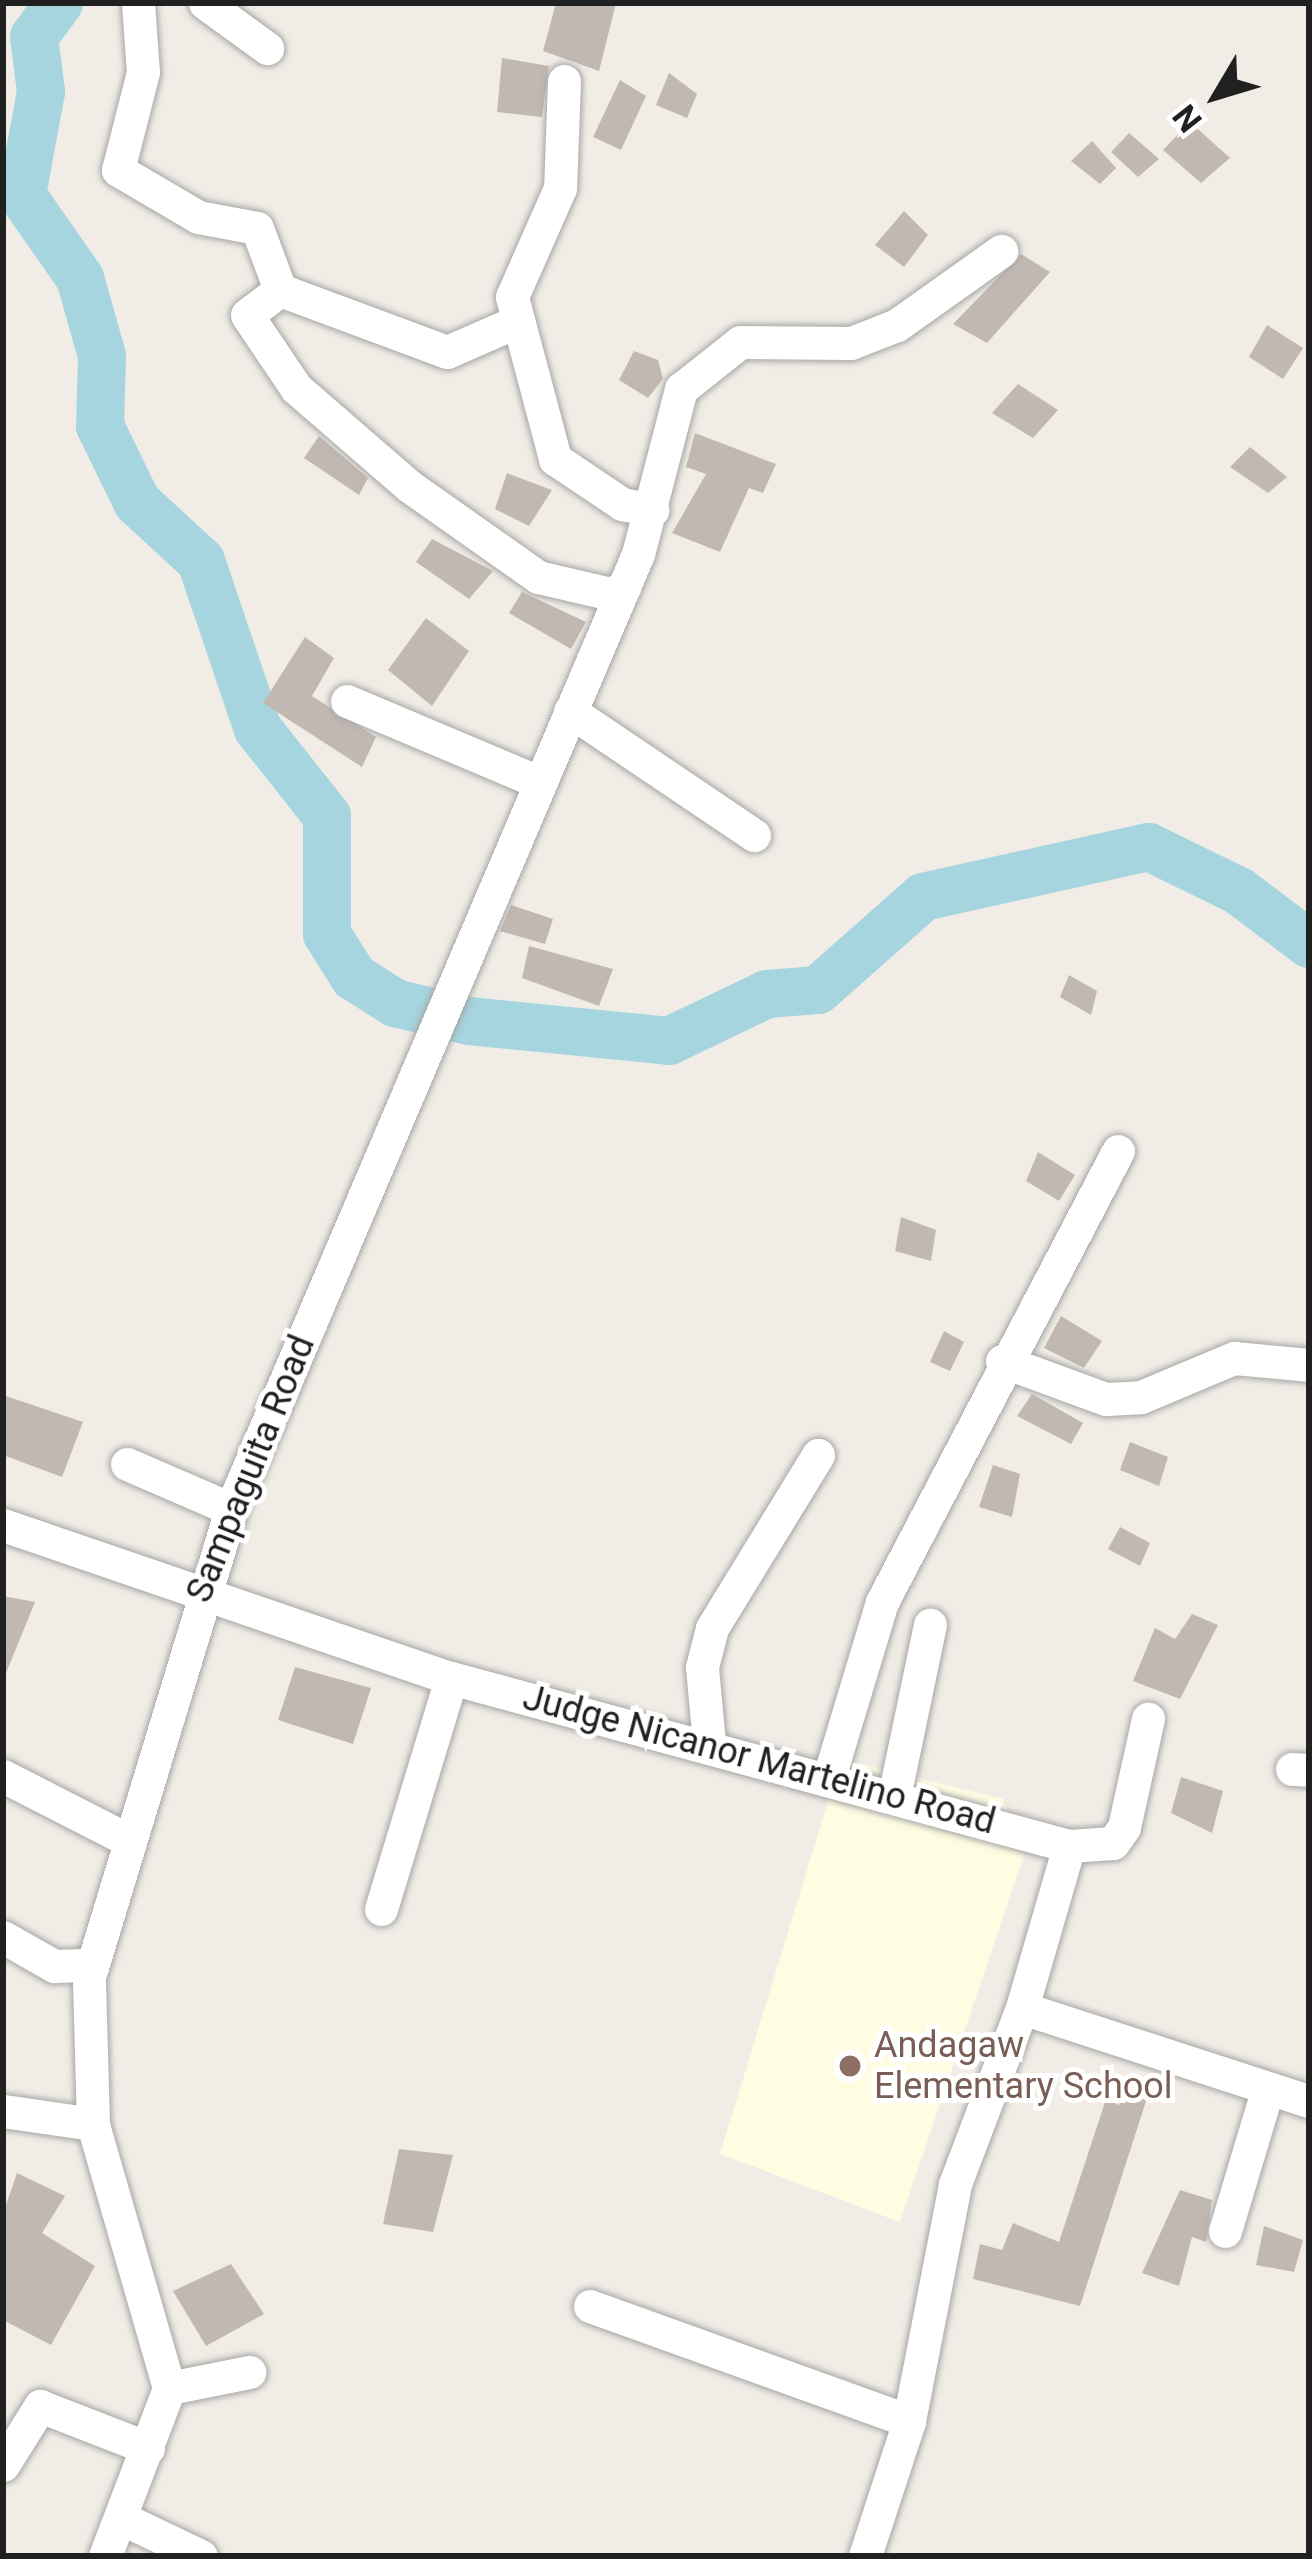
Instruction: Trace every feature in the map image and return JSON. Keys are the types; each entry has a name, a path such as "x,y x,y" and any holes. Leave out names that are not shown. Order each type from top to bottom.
{"street":[{"path":"138,3 143,72 118,170 198,217 257,228 280,290 447,352 518,320"},
{"path":"205,3 267,48"},
{"path":"564,81 560,188 512,297 555,459 587,486 652,510"},
{"name":"Sampaguita Road","path":"169,2388 92,2124 92,1965 124,1838 198,1598 231,1509 625,586 652,510 671,415 708,359 740,343 851,343 897,325 1001,251"},
{"path":"280,290 247,315 296,388 393,475 538,577 611,594 625,586"},
{"path":"347,701 538,782"},
{"path":"570,711 754,836"},
{"path":"830,1774 859,1655 1002,1361 1118,1151"},
{"path":"1002,1361 1106,1399 1234,1358 1309,1365"},
{"path":"709,1743 702,1667 712,1628 818,1455"},
{"path":"127,1464 231,1509"},
{"name":"Judge Nicanor Martelino Road","path":"3,1525 198,1598 452,1678 830,1774 1069,1846"},
{"path":"895,1792 930,1625"},
{"path":"381,1909 452,1678"},
{"path":"865,2556 909,2421 955,2184 1022,2008 1069,1846 1114,1843 1124,1827 1148,1719"},
{"path":"3,1776 124,1838"},
{"path":"3,1937 54,1966 92,1965"},
{"path":"1022,2008 1309,2102"},
{"path":"1225,2231 1268,2088"},
{"path":"3,2111 92,2124"},
{"path":"590,2306 909,2421"},
{"path":"105,2556 123,2519 169,2388 249,2372"},
{"path":"3,2465 40,2406 148,2448"},
{"path":"123,2519 201,2556"}],"shaded area":[{"name":"Andagaw Elementary School","path":"841,1759 1003,1799 1024,1855 900,2222 720,2154"}],"building":[{"path":"556,3 616,3 599,71 543,51"},
{"path":"502,58 549,66 542,117 497,112"},
{"path":"669,73 697,94 687,118 656,105"},
{"path":"620,80 646,96 621,150 593,137"},
{"path":"1190,122 1230,158 1201,183 1163,150"},
{"path":"1129,133 1159,159 1138,177 1111,152"},
{"path":"1092,141 1116,168 1100,184 1071,161"},
{"path":"904,211 928,235 904,267 875,245"},
{"path":"1021,254 1050,272 987,343 953,324"},
{"path":"1267,325 1303,348 1283,379 1249,357"},
{"path":"634,351 658,360 663,379 648,398 619,380"},
{"path":"1018,384 1058,410 1033,438 992,413"},
{"path":"695,433 776,464 763,493 749,488 720,552 672,533 706,474 686,467"},
{"path":"319,436 368,478 359,495 304,458"},
{"path":"1250,447 1287,477 1268,493 1230,467"},
{"path":"507,473 552,490 529,526 495,509"},
{"path":"432,539 493,571 469,599 416,562"},
{"path":"522,592 586,622 571,649 509,613"},
{"path":"426,618 469,651 432,706 388,670"},
{"path":"305,637 334,658 312,696 376,737 362,767 263,703"},
{"path":"511,905 553,919 545,944 500,931"},
{"path":"529,946 613,969 599,1006 522,978"},
{"path":"1069,975 1097,991 1091,1015 1060,997"},
{"path":"1038,1152 1075,1175 1059,1201 1026,1181"},
{"path":"901,1217 936,1230 931,1261 895,1251"},
{"path":"1061,1316 1102,1341 1084,1368 1044,1348"},
{"path":"944,1331 964,1342 950,1371 930,1362"},
{"path":"1032,1394 1083,1423 1071,1444 1017,1416"},
{"path":"3,1395 83,1422 62,1477 3,1455"},
{"path":"1130,1442 1168,1457 1159,1486 1120,1470"},
{"path":"993,1465 1020,1474 1012,1517 979,1507"},
{"path":"1120,1527 1150,1543 1140,1566 1108,1549"},
{"path":"3,1596 35,1602 4,1678 3,1678"},
{"path":"1192,1614 1218,1625 1180,1699 1133,1681 1155,1628 1175,1639"},
{"path":"295,1667 371,1688 353,1744 278,1720"},
{"path":"1181,1777 1223,1791 1212,1833 1171,1813"},
{"path":"1125,2090 1147,2098 1080,2306 973,2279 980,2244 1002,2250 1013,2223 1059,2242 1106,2099 1119,2105"},
{"path":"399,2149 453,2155 433,2232 383,2224"},
{"path":"17,2173 65,2196 42,2233 95,2266 51,2345 3,2320 3,2214"},
{"path":"1180,2190 1212,2200 1206,2242 1192,2237 1179,2286 1142,2273"},
{"path":"1264,2226 1303,2240 1294,2272 1256,2265"},
{"path":"231,2264 264,2314 206,2346 173,2291"}],"waterway":[{"path":"59,3 34,37 41,92 22,195 80,278 102,356 100,426 137,502 201,561 258,729 327,816 327,934 354,977 395,1003 469,1021 669,1041 767,994 818,990 923,897 1149,847 1239,891 1309,944"}],"place":[{"name":"Andagaw Elementary School","path":"850,2066"}]}
